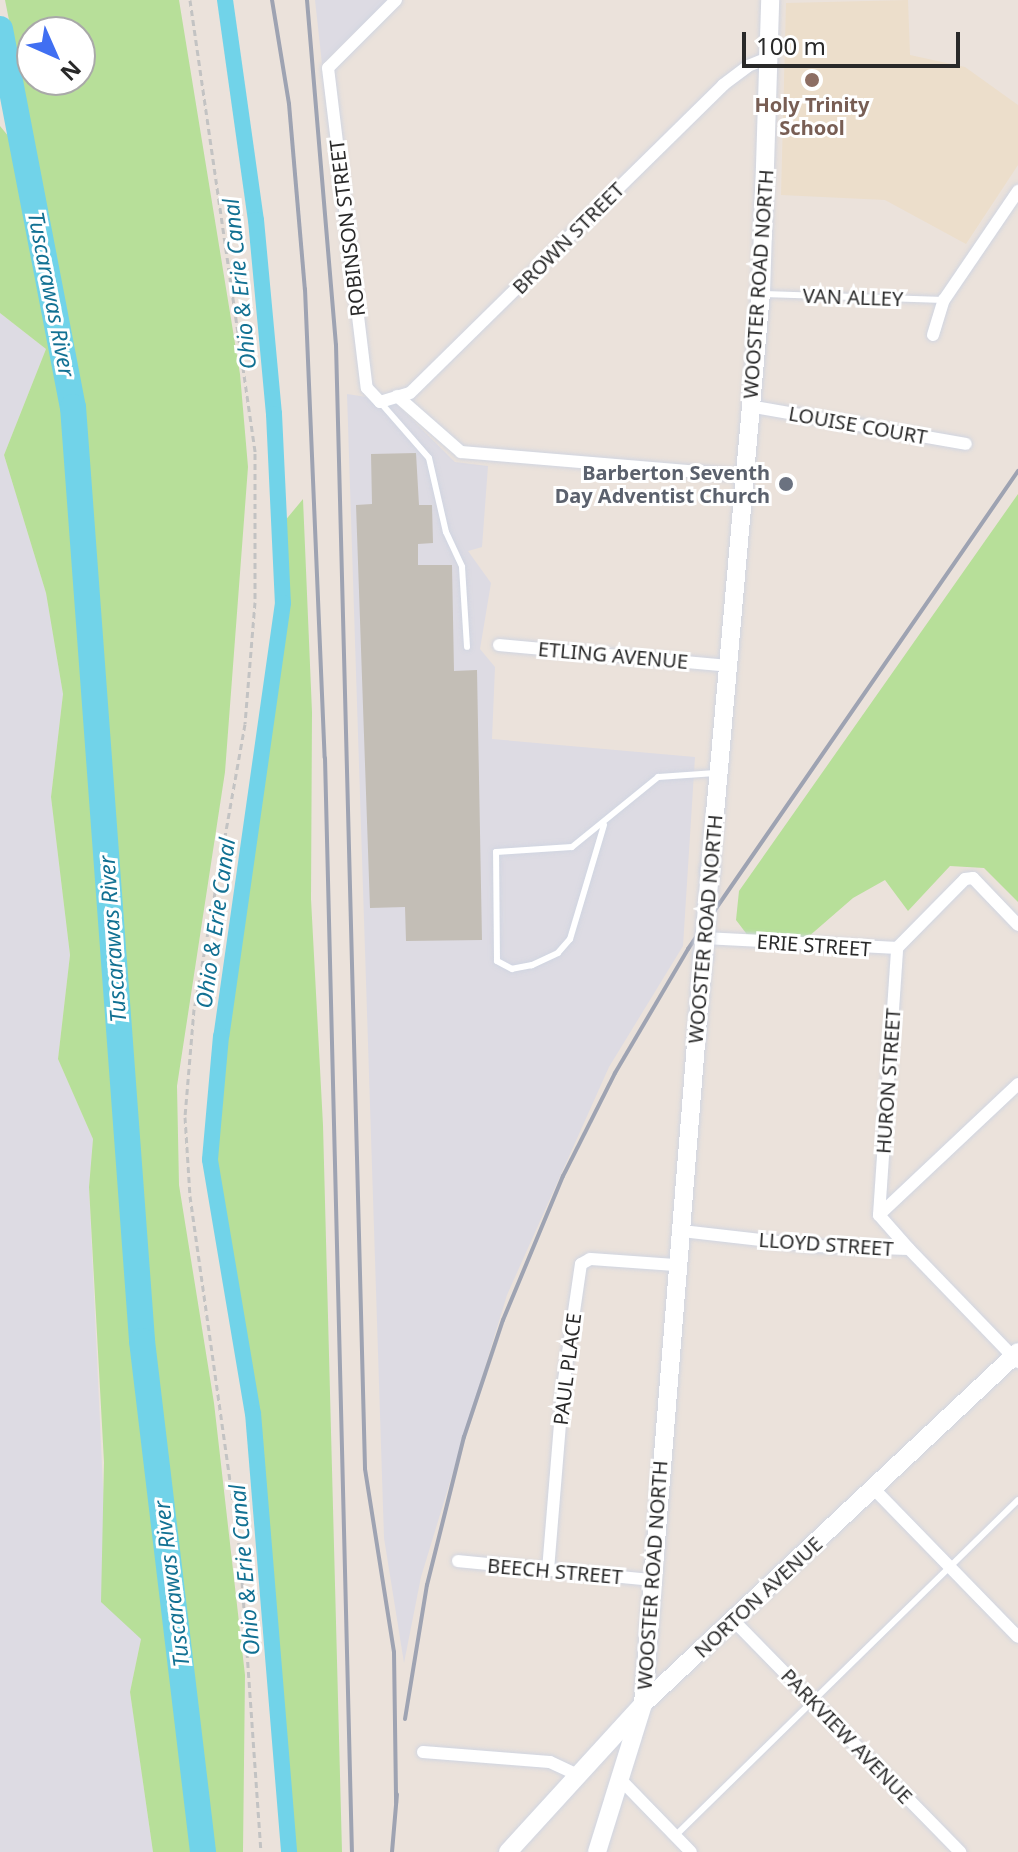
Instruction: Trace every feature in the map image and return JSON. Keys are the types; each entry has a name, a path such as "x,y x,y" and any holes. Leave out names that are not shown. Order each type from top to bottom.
{"main road":[{"name":"WOOSTER ROAD NORTH","path":"597,1852 643,1704 676,1265 682,1231 708,944 710,870 761,293 770,0"},
{"name":"NORTON AVENUE","path":"508,1852 643,1704 1016,1357"}],"street":[{"name":"ROBINSON STREET","path":"380,402 367,388 328,68 396,0"},
{"name":"BROWN STREET","path":"380,402 410,393 723,85 748,66 768,58"},
{"path":"933,335 944,300 1018,191"},
{"path":"397,396 461,452 744,476"},
{"name":"LOUISE COURT","path":"749,406 966,444"},
{"name":"ETLING AVENUE","path":"499,645 728,666"},
{"name":"ERIE STREET","path":"708,944 897,948 965,879 973,878 1018,925"},
{"name":"HURON STREET","path":"879,1215 897,948"},
{"path":"909,1249 879,1215 1018,1084"},
{"name":"LLOYD STREET","path":"682,1231 813,1246 909,1249 1016,1357"},
{"name":"PAUL PLACE","path":"548,1570 563,1387 581,1264 590,1259 676,1265"},
{"path":"874,1489 1018,1637"},
{"name":"BEECH STREET","path":"458,1561 652,1580"},
{"name":"PARKVIEW AVENUE","path":"733,1620 960,1852"},
{"path":"423,1752 550,1762 578,1775"},
{"path":"619,1778 691,1852"}],"lane":[{"name":"VAN ALLEY","path":"761,293 944,300"},
{"path":"380,402 429,458 446,532 462,567 467,647"},
{"path":"604,825 570,939 558,953 532,965 512,969 497,961 496,852 572,847 604,825 658,777 719,773"},
{"path":"675,1836 1018,1500"}],"path":[{"path":"190,0 255,453 256,587 245,724 194,1009 185,1117 190,1196 240,1552 261,1852"}],"shaded area":[{"path":"315,0 387,0 322,64"},
{"path":"908,0 910,55 965,67 1018,105 1018,165 966,244 885,200 781,195 786,3"},
{"path":"0,313 46,349 4,455 46,593 63,694 51,797 70,955 58,1059 93,1139 89,1187 105,1530 141,1639 130,1692 153,1852 0,1852"},
{"path":"347,394 393,401 455,462 488,466 482,547 468,551 491,583 480,649 495,667 492,739 695,757 683,946 609,1067 507,1295 421,1577 404,1663 384,1538"}],"green space":[{"path":"5,0 179,0 240,374 248,467 225,772 177,1086 179,1185 214,1403 245,1675 243,1852 153,1852 130,1692 141,1639 101,1602 104,1462 89,1187 93,1139 58,1059 70,955 51,797 63,694 46,593 4,455 46,349 0,313 0,126 9,137 52,334 65,302 24,96 96,96 96,16 16,16 16,55"},
{"path":"1018,494 1018,902 984,868 950,866 908,911 885,880 853,898 800,944 752,941 736,920 739,891"},
{"path":"303,499 312,712 311,899 323,1125 342,1852 290,1852 253,1414 210,1160 283,603 279,528"}],"building":[{"path":"416,453 419,505 432,505 433,543 418,544 418,565 452,565 454,671 477,670 482,940 406,941 405,907 370,908 356,505 372,504 371,454"}],"waterway":[{"name":"Ohio & Erie Canal","path":"225,0 256,220 274,414 283,603 221,1036 210,1160 253,1413 289,1852"},
{"name":"Tuscarawas River","path":"0,29 73,407 142,1341 203,1852"}],"railway":[{"path":"272,0 289,104 305,289 325,758 352,1852"},
{"path":"307,0 336,345 365,1469 394,1652 396,1803"},
{"path":"405,1719 427,1585 464,1437 503,1320 563,1176 615,1073 688,949 1018,471"},
{"path":"392,1852 397,1794"}],"place":[{"name":"Holy Trinity School","path":"812,80"},
{"name":"Barberton Seventh Day Adventist Church","path":"786,484"}]}
